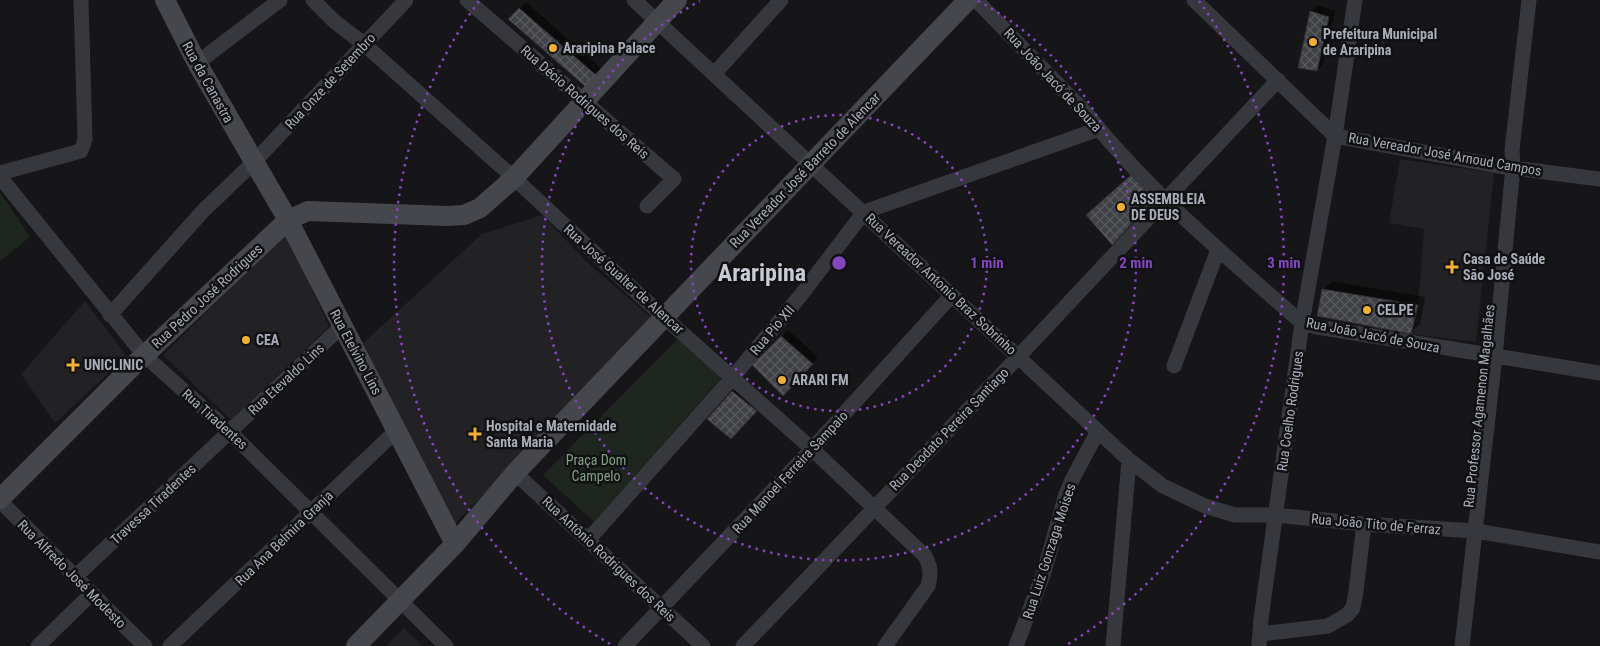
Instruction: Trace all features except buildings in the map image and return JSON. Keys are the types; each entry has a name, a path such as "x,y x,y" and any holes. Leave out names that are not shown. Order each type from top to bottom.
{"main road":[{"name":"Rua da Canastra","path":"165,0 197,63 254,162"},
{"path":"288,220 308,211 447,216 464,215 480,208 514,178 677,0"},
{"name":"Rua Vereador José Barreto de Alencar","path":"356,646 455,544 515,473 968,0"},
{"name":"Rua Etelvino Lins","path":"254,162 288,220 455,544"},
{"name":"Rua Pedro José Rodrigues","path":"0,500 144,355 288,220"}],"street":[{"path":"0,173 80,151 85,139 85,122 82,87 80,0"},
{"path":"197,63 280,0"},
{"name":"Rua José Gualter de Alencar","path":"313,0 334,21 365,45 514,178 812,449 926,556 930,564 931,576 928,586 885,646"},
{"name":"Rua Onze de Setembro","path":"110,315 203,211 254,162 406,0"},
{"name":"Rua Décio Rodrigues dos Reis","path":"467,0 674,179 648,206"},
{"name":"Rua Vereador Antonio Braz Sobrinho","path":"634,0 1129,460 1163,486 1204,506 1235,515 1276,515"},
{"path":"714,74 781,0"},
{"name":"Rua João Jacó de Souza","path":"976,0 1086,113 1166,200 1218,250 1302,323 1490,356 1600,372"},
{"name":"Rua Vereador José Arnoud Campos","path":"1194,0 1335,136 1509,167 1600,179"},
{"name":"Rua Coelho Rodrigues","path":"1260,640 1261,619 1302,323 1335,136 1355,0"},
{"name":"Rua Professor Agamenon Magalhães","path":"1454,646 1470,531 1529,0"},
{"name":"Rua Deodato Pereira Santiago","path":"743,646 1278,80"},
{"path":"864,212 1099,129"},
{"name":"Rua Tiradentes","path":"0,177 144,355 230,432 312,511 446,646"},
{"name":"Rua Pio XII","path":"588,540 733,377 801,295 864,212"},
{"path":"1174,366 1218,250"},
{"name":"Rua Manoel Ferreira Sampaio","path":"625,646 812,449 952,295"},
{"name":"Rua Etevaldo Lins","path":"230,432 342,326"},
{"name":"Rua Ana Belmira Granja","path":"170,646 397,430"},
{"name":"Rua Luiz Gonzaga Moises","path":"1016,646 1044,572 1066,494 1098,431"},
{"name":"Travessa Tiradentes","path":"75,577 230,432"},
{"path":"1113,646 1129,460"},
{"name":"Rua Antônio Rodrigues dos Reis","path":"515,473 703,646"},
{"name":"Rua Alfredo José Modesto","path":"0,500 91,594 145,646"},
{"name":"Rua João Tito de Ferraz","path":"1276,515 1364,524 1470,531 1600,552"},
{"path":"1260,640 1328,626 1348,615 1353,608 1356,591 1364,524"},
{"name":"Rua Professor Agamenon Magalhães","path":"1462,646 1470,564 1470,531"},
{"path":"38,646 91,594"}],"shaded area":[{"name":"Casa de Saúde São José","path":"1400,159 1494,173 1476,342 1411,334 1418,305 1424,229 1389,223"},
{"name":"Hospital e Maternidade Santa Maria","path":"542,215 591,266 653,319 454,525 363,343 482,234"},
{"name":"CEA","path":"286,233 329,326 231,420 163,355"},
{"name":"UNICLINIC","path":"85,301 127,356 55,423 21,374"},
{"path":"404,628 423,646 386,646"}],"green space":[{"path":"0,192 30,237 0,261"},
{"name":"Praça Dom Campelo","path":"679,338 722,377 594,522 543,475"}],"place":[{"name":"Prefeitura Municipal de Araripina","path":"1313,42"},
{"name":"Araripina Palace","path":"553,48"},
{"name":"ASSEMBLEIA DE DEUS","path":"1121,207"},
{"name":"Casa de Saúde São José","path":"1452,267"},
{"name":"CELPE","path":"1367,310"},
{"name":"CEA","path":"246,340"},
{"name":"UNICLINIC","path":"73,365"},
{"name":"ARARI FM","path":"782,380"},
{"name":"Hospital e Maternidade Santa Maria","path":"475,434"}],"district":[{"name":"Araripina","path":"762,273"}]}
